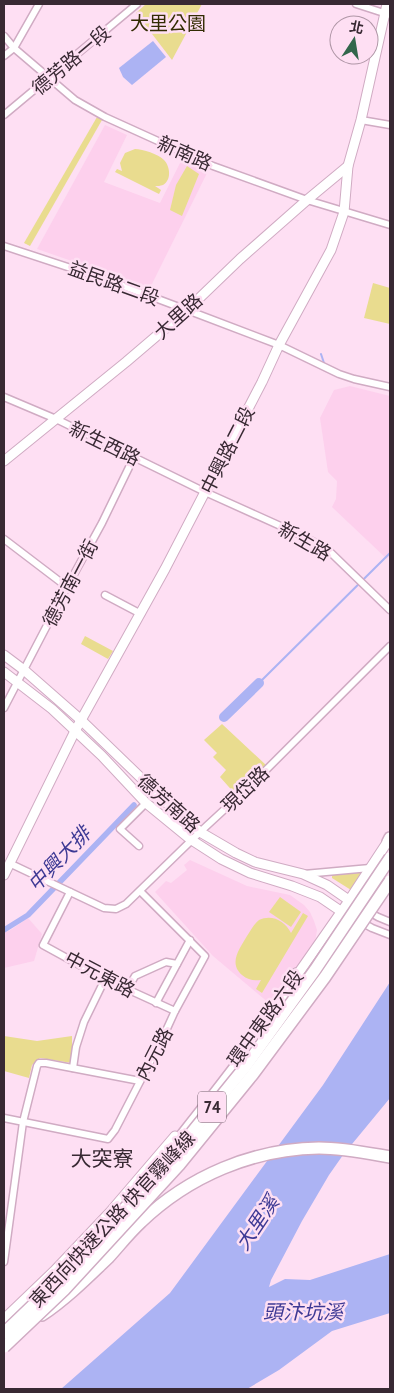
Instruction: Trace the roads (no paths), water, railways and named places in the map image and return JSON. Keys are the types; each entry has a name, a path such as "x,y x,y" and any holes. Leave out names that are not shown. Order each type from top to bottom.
{"highway":[{"name":"東西向快速公路 快官霧峰線","path":"4,1347 56,1283 166,1164 245,1067 315,970 390,858"},
{"name":"東西向快速公路 快官霧峰線","path":"4,1332 22,1323 64,1290 179,1165 253,1074 320,985 390,881"},
{"path":"22,1323 32,1298 54,1278 169,1153 239,1063 285,996 297,974"},
{"name":"74","path":"22,1323 55,1306 108,1258 138,1225 156,1209 187,1187 217,1170 264,1155 305,1149 352,1150 390,1157"}],"street":[{"path":"4,56 14,48 39,4"},
{"name":"德芳路一段","path":"4,115 137,4"},
{"path":"356,4 388,15"},
{"name":"中興路二段","path":"4,875 7,862 75,731 141,614 206,492 279,345 331,250 344,212 348,166 388,15 387,4"},
{"name":"新南路","path":"4,36 14,48 75,100 101,115 213,166 307,200 390,225"},
{"path":"361,120 390,125"},
{"name":"大里路","path":"4,461 187,310 240,259 348,166"},
{"name":"益民路二段","path":"4,246 110,281 279,345 339,374 390,387"},
{"name":"新生西路","path":"4,397 56,419 206,492"},
{"name":"德芳南一街","path":"4,708 102,523 134,457"},
{"name":"新生路","path":"206,492 296,532 326,548 390,610"},
{"path":"4,539 67,587"},
{"path":"104,595 141,614"},
{"name":"現岱路","path":"7,862 104,908 116,908 126,904 252,784 390,646"},
{"name":"德芳南路","path":"4,656 24,670 81,720 200,832 254,862 303,874 327,885 360,907"},
{"name":"德芳南路","path":"4,672 52,709 102,756 146,803 192,841 221,859 250,873 320,897 353,918"},
{"path":"139,846 120,828 146,803"},
{"name":"環中東路六段","path":"4,1319 54,1271 110,1212 194,1113 236,1060 341,912 389,839"},
{"name":"環中東路六段","path":"4,1341 88,1259 175,1160 247,1068 390,863"},
{"path":"303,874 370,868"},
{"name":"中元東路","path":"70,892 43,944 127,990 175,1011"},
{"name":"內元路","path":"4,1118 108,1139 115,1130 205,956 140,892"},
{"path":"360,907 390,922"},
{"path":"353,918 372,928 390,934"},
{"name":"中元東路","path":"156,1003 190,940"},
{"path":"127,990 135,976 166,962 177,964"},
{"path":"73,1068 76,1047 84,1022 106,979"},
{"path":"4,1262 24,1122 39,1063 140,1081"}],"water":[{"path":"153,41 166,57 132,85 123,77 119,68"},
{"path":"390,982 390,1098 329,1175 302,1221 269,1287 285,1279 310,1280 390,1254 390,1313 332,1331 279,1370 247,1389 61,1389 170,1293 323,1085"}],"waterway":[{"path":"321,354 324,363"},
{"path":"259,683 390,553"},
{"path":"224,717 259,683"},
{"name":"中興大排","path":"4,930 28,915 134,805"}],"district":[{"name":"大突寮","path":"102,1159"}],"park label":[{"name":"大里公園","path":"168,23"}],"water label":[{"name":"大里溪","path":"257,1223"},
{"name":"頭汴坑溪","path":"303,1312"}]}
